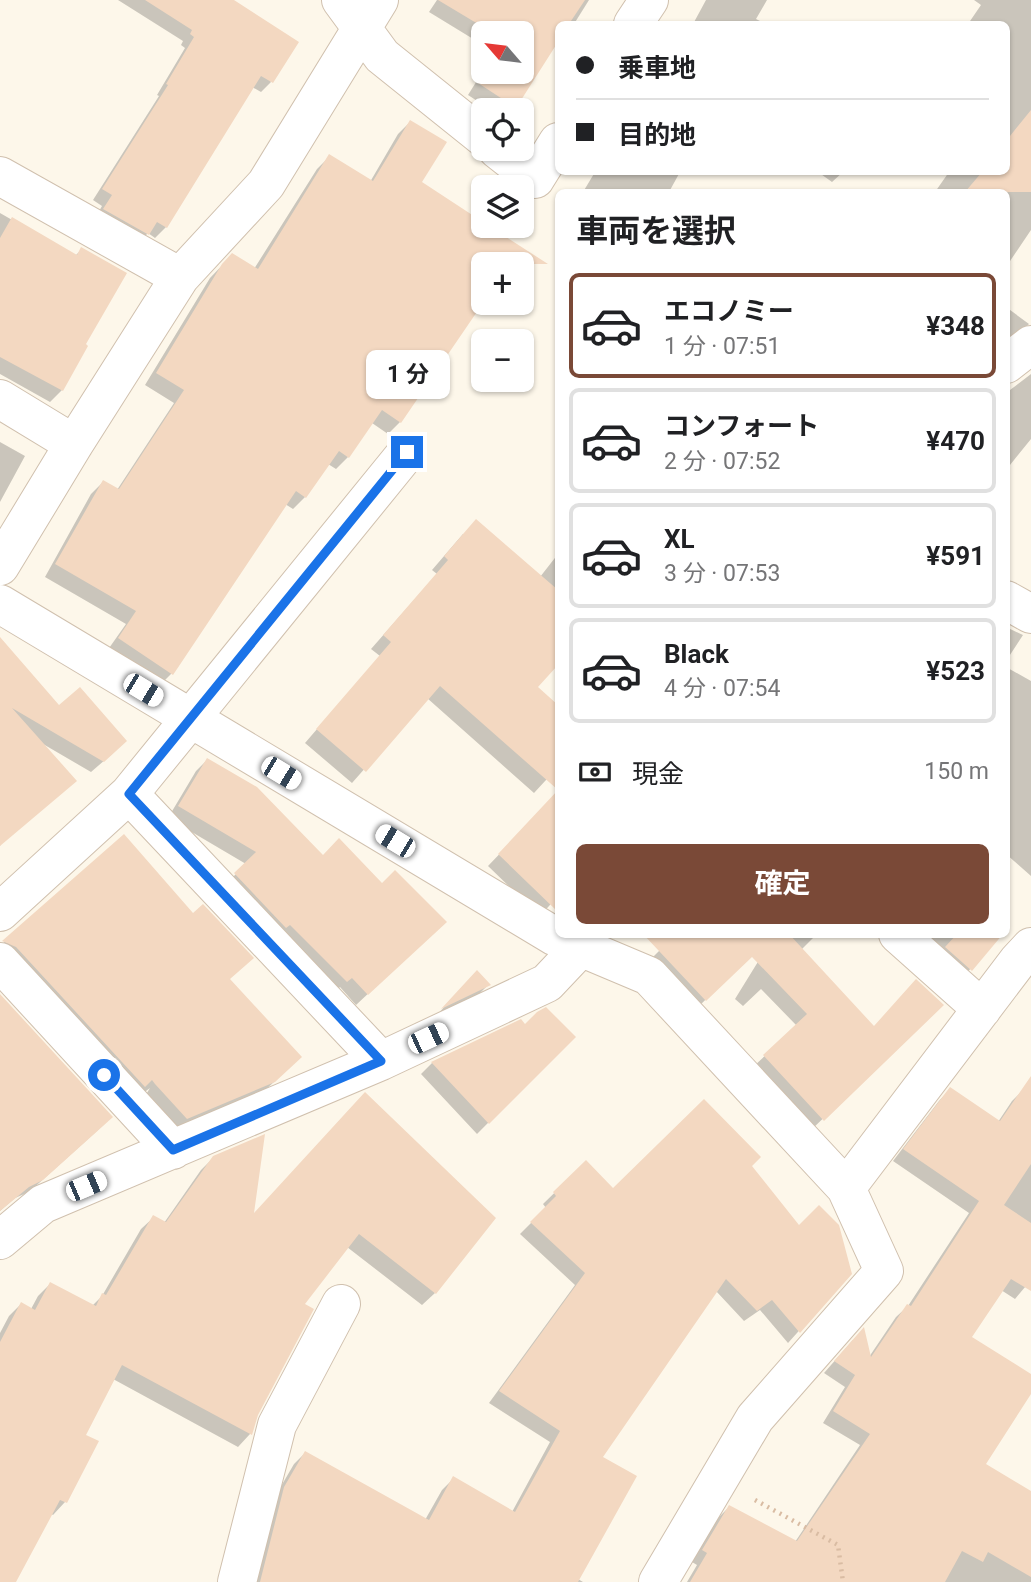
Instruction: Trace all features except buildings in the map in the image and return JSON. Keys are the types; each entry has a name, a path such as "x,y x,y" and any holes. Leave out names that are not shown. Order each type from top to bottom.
{"street":[{"path":"635,21 649,0"},
{"path":"361,9 382,56 471,127"},
{"path":"0,566 74,443 180,277 265,184 361,9"},
{"path":"512,161 535,179 555,147"},
{"path":"0,176 180,277"},
{"path":"1010,361 1031,345"},
{"path":"0,399 74,443"},
{"path":"0,912 129,794 407,452"},
{"path":"1010,602 1031,614"},
{"path":"0,604 555,936"},
{"path":"129,794 381,1061"},
{"path":"564,938 608,947 649,976 846,1188 884,1271 755,1418 658,1582"},
{"path":"902,938 982,1009"},
{"path":"0,1240 43,1204 381,1061 547,983 608,947"},
{"path":"846,1188 982,1009 1027,959"},
{"path":"0,962 173,1150"},
{"path":"237,1582 276,1425 341,1304"}],"path":[{"path":"718,1480 838,1545 843,1582"}],"route":[{"path":"104,1075 173,1150 381,1061 129,794 407,452"}]}
